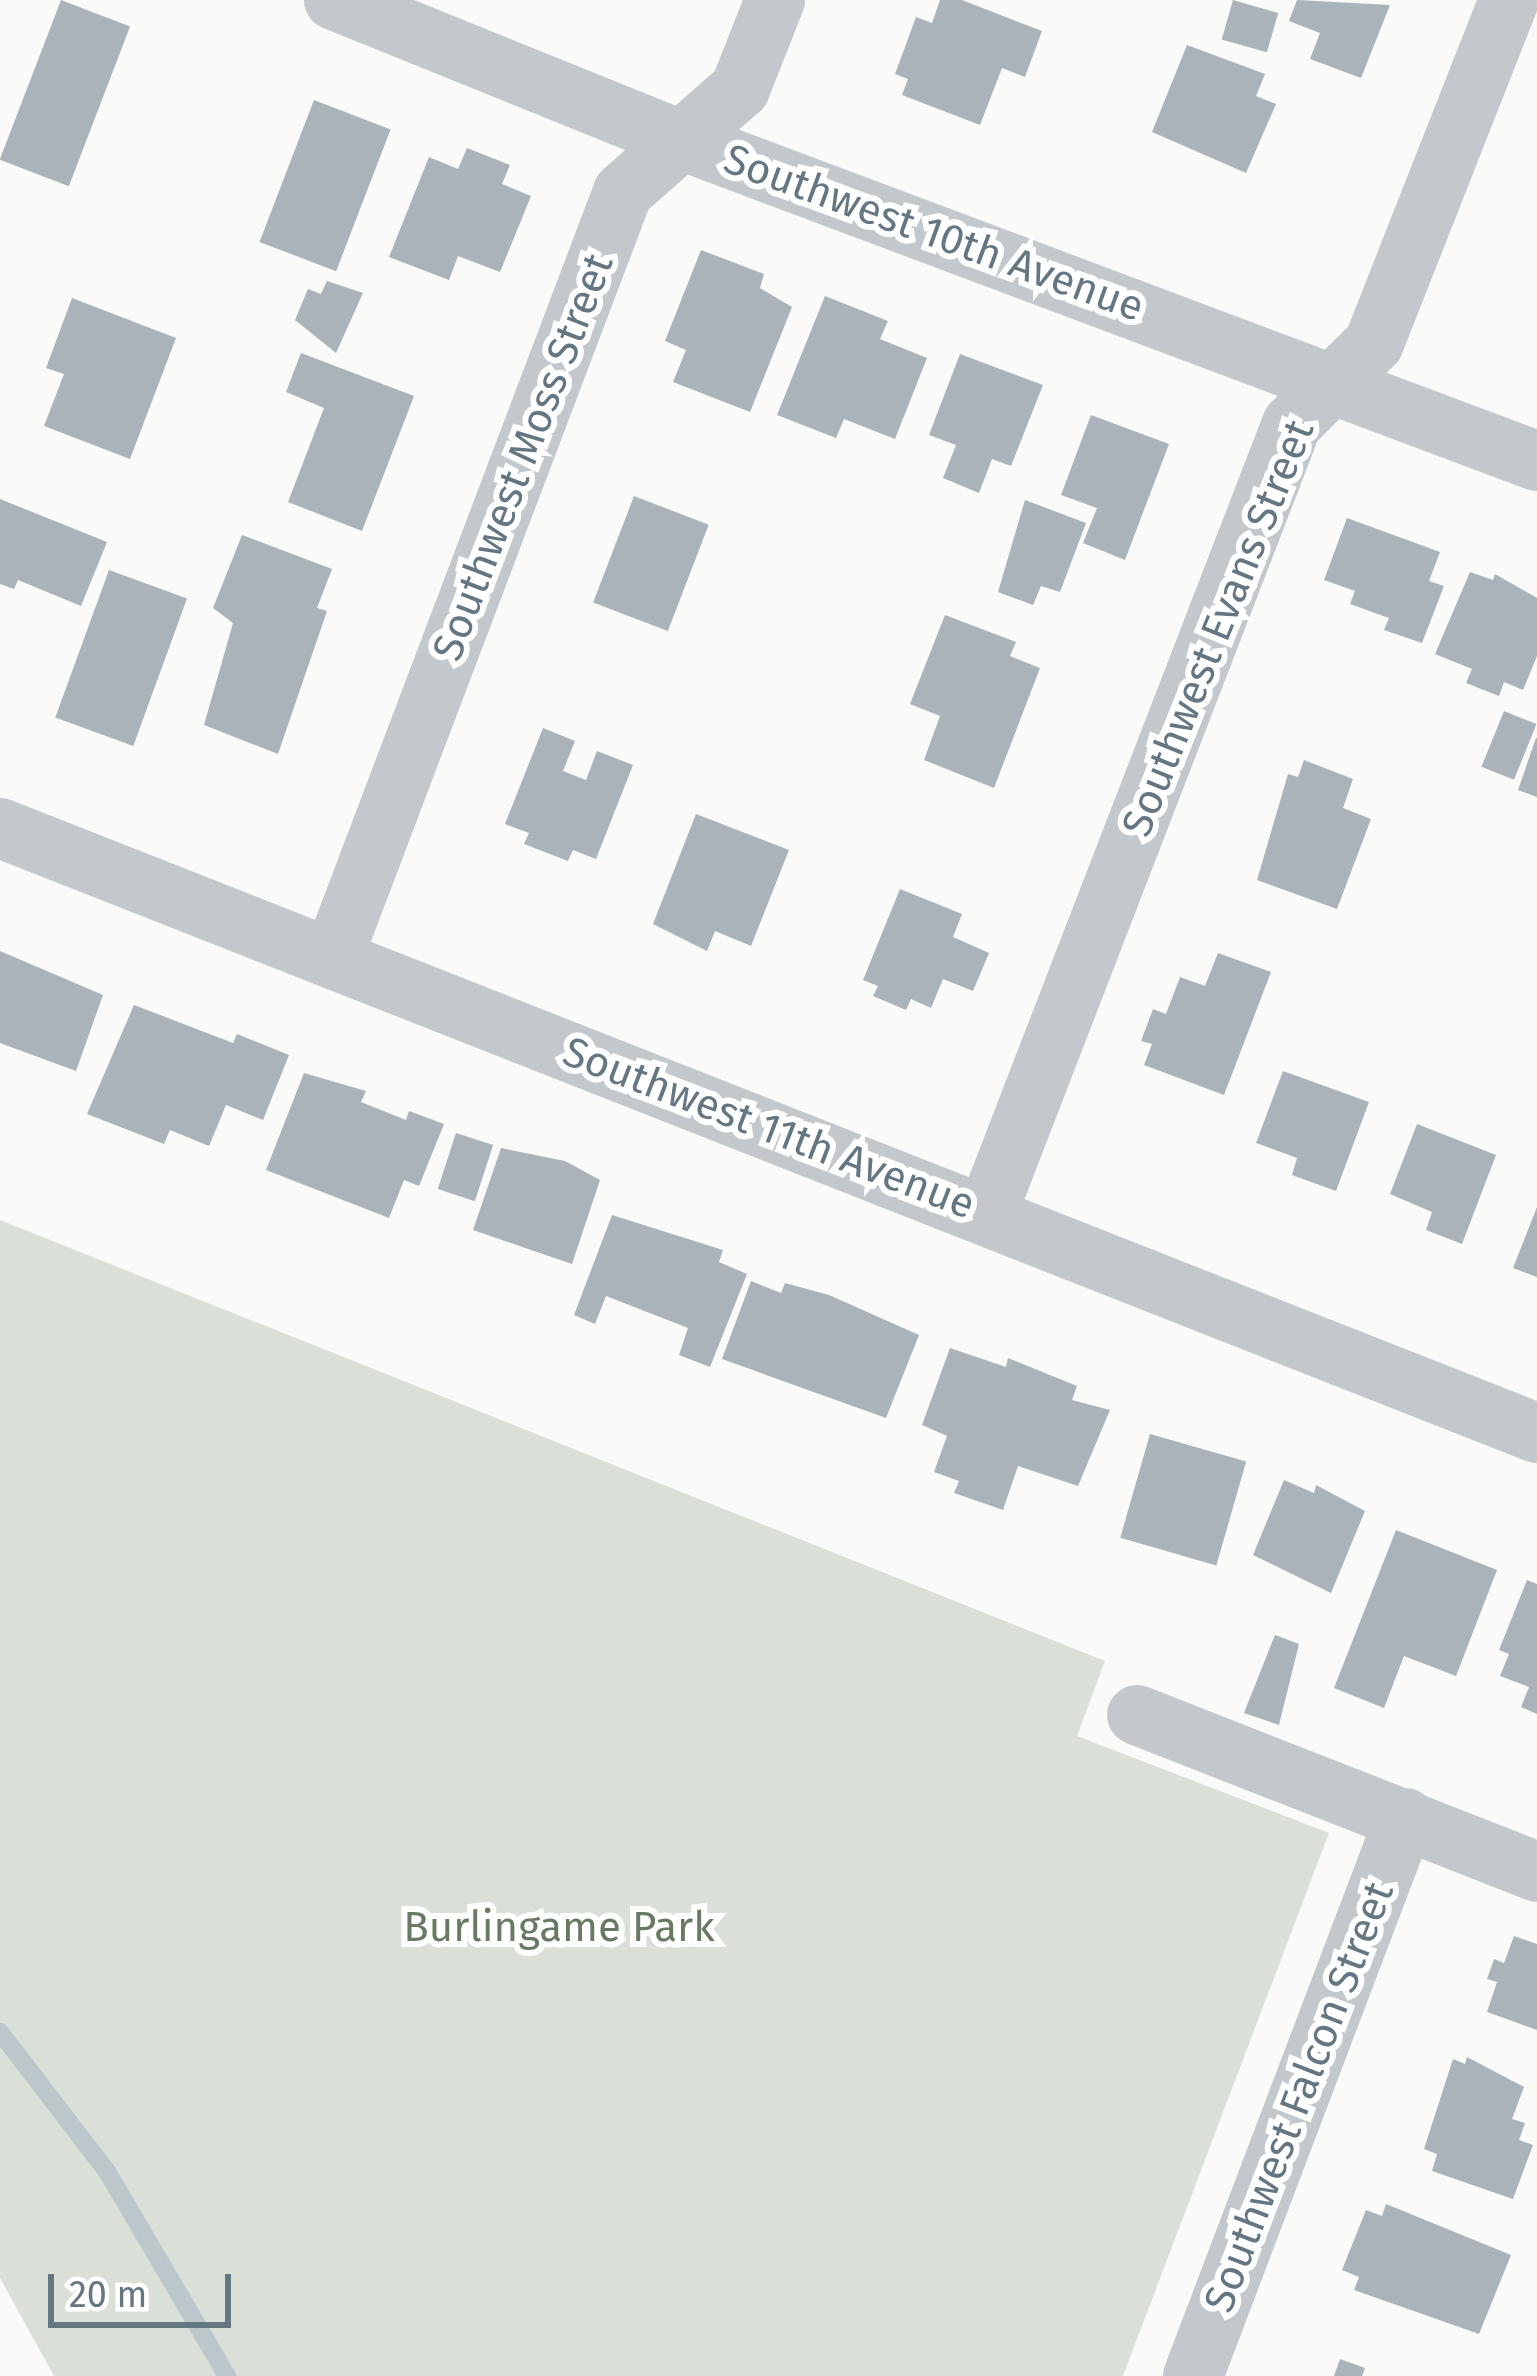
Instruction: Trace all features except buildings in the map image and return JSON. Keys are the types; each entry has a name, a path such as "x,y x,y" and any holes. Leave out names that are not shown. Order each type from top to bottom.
{"street":[{"name":"Southwest 10th Avenue","path":"334,0 681,140 1335,381 1537,461"},
{"name":"Southwest Moss Street","path":"333,957 623,192 740,89 775,0"},
{"name":"Southwest Evans Street","path":"987,1213 1292,424 1374,343 1509,0"},
{"name":"Southwest 11th Avenue","path":"0,828 1537,1433"},
{"path":"1137,1715 1537,1872"},
{"name":"Southwest Falcon Street","path":"1193,2376 1406,1818"}],"green space":[{"name":"Burlingame Park","path":"0,1220 1105,1661 1077,1736 1329,1833 1123,2376 54,2376 0,2278"}],"waterway":[{"path":"0,2032 108,2173 227,2376"}]}
